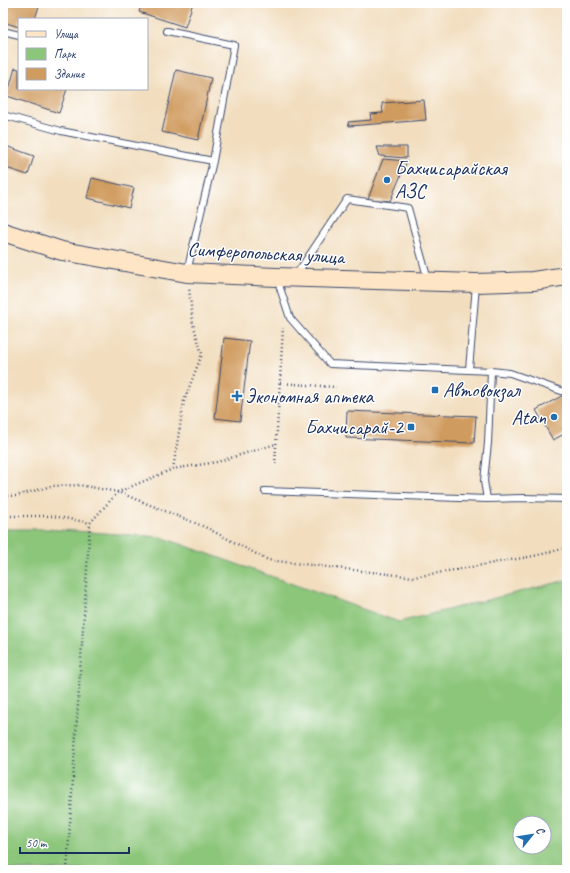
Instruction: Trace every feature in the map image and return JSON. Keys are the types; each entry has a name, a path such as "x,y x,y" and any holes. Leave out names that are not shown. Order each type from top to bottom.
{"main road":[{"name":"Симферопольская улица","path":"3,232 62,251 187,273 294,278 476,283 533,281 567,276"},
{"name":"Симферопольская улица","path":"533,281 567,287"}],"lane":[{"path":"3,31 18,35"},
{"path":"167,31 234,45 213,161 187,273"},
{"path":"3,115 61,130 213,161"},
{"path":"294,278 347,199 408,208 428,282"},
{"path":"276,277 290,318 330,364 510,373 567,393"},
{"path":"469,370 476,283"},
{"path":"486,499 484,481 488,443 491,371"},
{"path":"265,491 486,499 567,499"}],"path":[{"path":"173,469 184,401 202,354 193,324 187,273"},
{"path":"275,464 283,328"},
{"path":"280,383 336,387"},
{"path":"67,870 90,523 118,492 173,469 217,462 276,444"},
{"path":"3,496 16,496 51,486 79,485 118,492 205,527 268,560 414,578 534,556 567,548"},
{"path":"3,516 52,516 90,523"}],"green space":[{"path":"3,529 46,529 161,537 399,622 567,580 567,870 3,870"}],"building":[{"path":"3,3 40,3 35,18 18,18 18,27 3,22"},
{"path":"142,3 193,3 185,27 139,12"},
{"path":"15,68 18,69 18,90 67,90 59,113 7,96"},
{"path":"176,70 211,78 198,140 162,132"},
{"path":"424,100 426,120 349,126 348,122 371,120 370,114 383,113 382,103"},
{"path":"3,145 34,156 28,175 3,167"},
{"path":"377,147 407,147 407,158 380,156"},
{"name":"Бахчисарайская АЗС","path":"383,159 407,161 390,201 368,199"},
{"path":"92,178 134,188 129,208 87,198"},
{"path":"224,338 250,341 240,421 215,418"},
{"name":"Atan","path":"567,393 567,425 563,427 566,433 553,440 536,410"},
{"name":"Бахчисарай-2","path":"347,411 476,416 474,443 346,438"}],"place":[{"name":"Бахчисарайская АЗС","path":"387,180"},
{"name":"Автовокзал","path":"435,390"},
{"name":"Экономная аптека","path":"237,396"},
{"name":"Atan","path":"554,417"},
{"name":"Бахчисарай-2","path":"411,427"}]}
